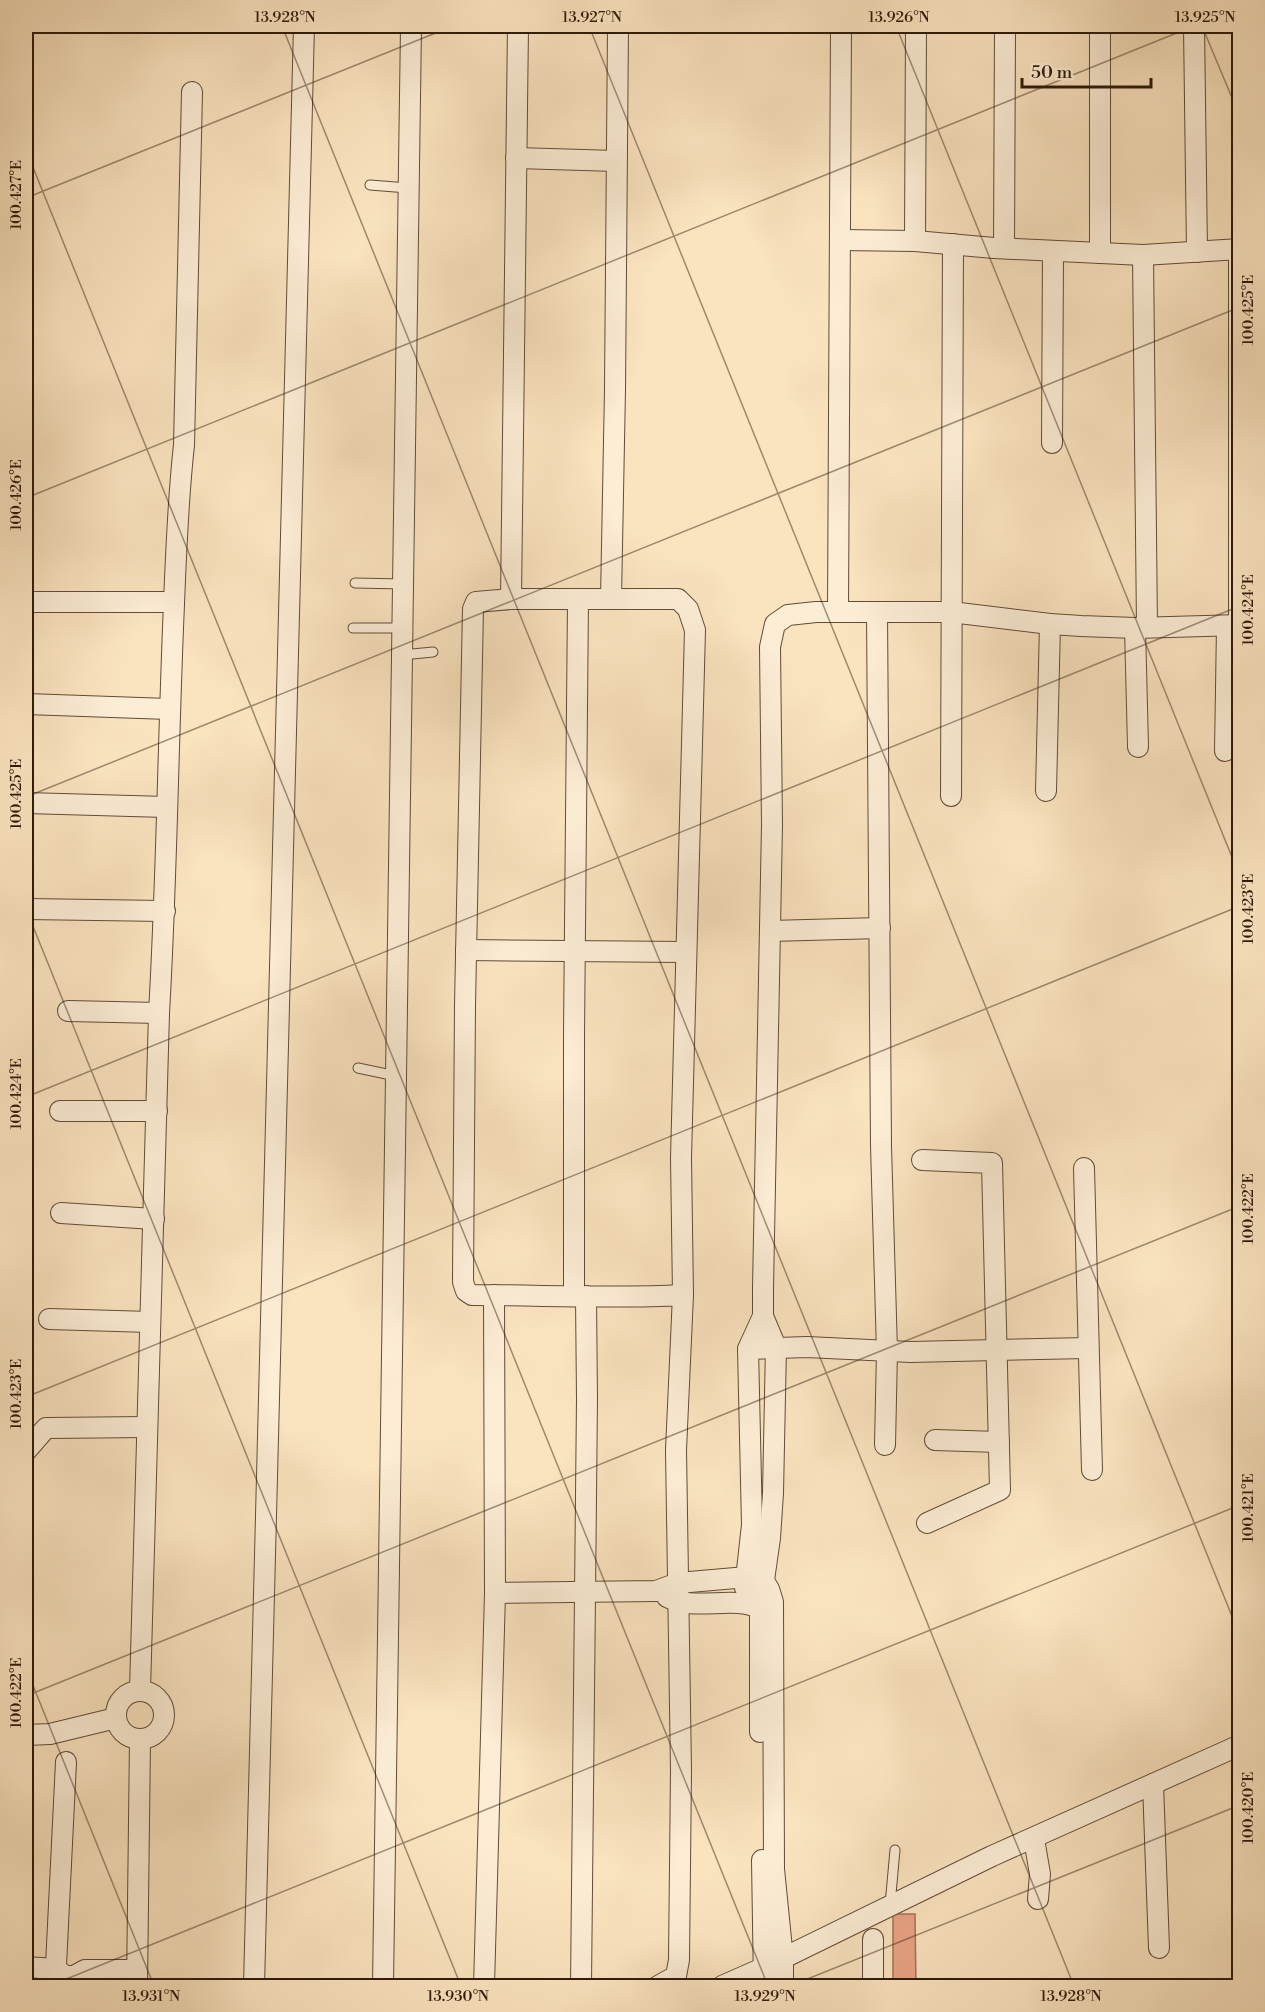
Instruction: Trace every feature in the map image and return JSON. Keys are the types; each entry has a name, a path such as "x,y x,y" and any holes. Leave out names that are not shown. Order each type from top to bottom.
{"street":[{"path":"254,1986 304,26"},
{"path":"383,1986 411,26"},
{"path":"510,599 518,26"},
{"path":"611,599 618,26"},
{"path":"838,612 842,26"},
{"path":"915,241 916,26"},
{"path":"1004,248 1005,26"},
{"path":"1100,26 1100,253"},
{"path":"1194,26 1197,252"},
{"path":"140,1691 159,1013 165,911 169,710 179,487 184,445 192,92"},
{"path":"516,158 616,161"},
{"path":"840,240 915,241 1143,255 1239,249 1235,625 1225,751"},
{"path":"951,796 953,244"},
{"path":"1052,443 1053,251"},
{"path":"1138,747 1143,255"},
{"path":"658,1986 676,1976 679,1960 681,1839 676,1450 683,1295 681,1158 694,630 688,609 678,599 510,599 476,602 473,609 466,950 463,1282 466,1292 472,1295 683,1295"},
{"path":"578,599 575,952 585,1592 581,1986"},
{"path":"26,602 174,602"},
{"path":"763,1977 751,1605 761,1524 776,1347 763,1316 764,1136 772,825 770,647 775,624 788,615 838,612 951,612 1050,624 1141,627 1235,625"},
{"path":"877,612 881,1146 887,1351 885,1445"},
{"path":"1046,791 1050,624"},
{"path":"26,704 169,710"},
{"path":"26,803 166,807"},
{"path":"26,909 165,911"},
{"path":"770,931 880,928"},
{"path":"466,950 685,952"},
{"path":"68,1011 159,1013"},
{"path":"60,1111 157,1112"},
{"path":"922,1160 992,1163 1000,1490 927,1523"},
{"path":"1084,1168 1092,1470"},
{"path":"61,1213 154,1219"},
{"path":"484,1986 495,1593 494,1295"},
{"path":"761,1524 748,1349 763,1316"},
{"path":"49,1319 150,1322"},
{"path":"748,1349 807,1347 910,1353 1087,1348"},
{"path":"26,1451 46,1428 147,1426"},
{"path":"935,1440 999,1442"},
{"path":"495,1593 656,1591 678,1583 755,1579 769,1589 773,1602 774,1869 783,1959 783,1986"},
{"path":"656,1591 678,1603 751,1605"},
{"path":"140,1691 151,1694 164,1710 164,1721 159,1731 140,1740 124,1734 118,1727 116,1718 117,1708 122,1699 130,1693 140,1691"},
{"path":"26,1735 50,1734 116,1718"},
{"path":"26,1967 55,1978 74,1976 85,1970 137,1978 140,1740"},
{"path":"723,1986 763,1977 783,1959 992,1856 1034,1839 1239,1744"},
{"path":"55,1978 66,1762"},
{"path":"1152,1784 1160,1948"},
{"path":"1034,1839 1040,1874 1038,1899"},
{"path":"873,1939 873,1986"}],"lane":[{"path":"370,185 408,188"},
{"path":"355,583 403,584"},
{"path":"353,628 402,628"},
{"path":"402,655 433,652"},
{"path":"358,1068 396,1076"},
{"path":"890,1906 895,1850"}],"building":[{"path":"893,1914 915,1914 916,1986 893,1986"}]}
